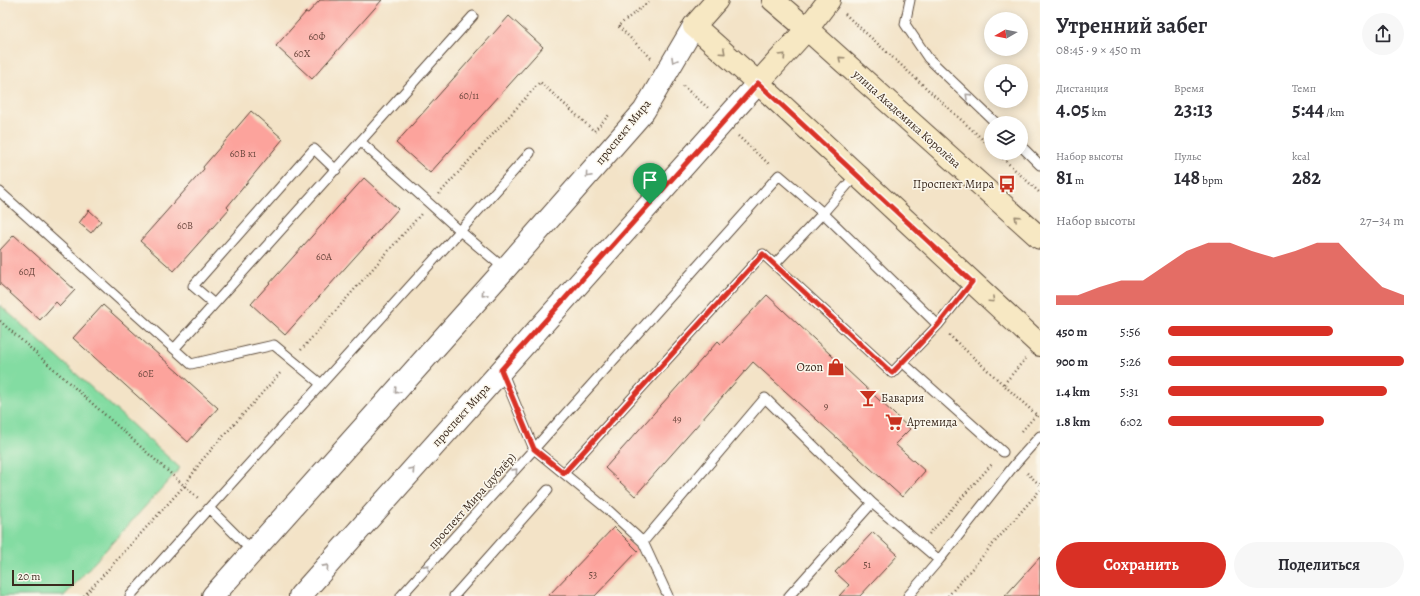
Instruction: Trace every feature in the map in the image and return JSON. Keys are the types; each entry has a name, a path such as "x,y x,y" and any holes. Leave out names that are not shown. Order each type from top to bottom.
{"main road":[{"name":"проспект Мира","path":"694,26 717,0"},
{"name":"улица Академика Королёва","path":"773,0 1040,238"},
{"name":"проспект Мира","path":"758,83 807,29 835,5"},
{"path":"694,26 758,83 1039,345"}],"street":[{"name":"проспект Мира","path":"213,596 506,269 644,111 694,26"},
{"name":"проспект Мира","path":"300,596 758,83"}],"lane":[{"path":"910,0 905,24 928,58 989,116"},
{"path":"174,349 473,16"},
{"path":"361,142 460,231 506,269"},
{"path":"214,304 193,286 314,149 336,170"},
{"path":"1028,153 1040,165"},
{"path":"130,596 530,154"},
{"path":"775,264 823,213 856,174"},
{"name":"проспект Мира (дублёр)","path":"401,596 780,175 823,213"},
{"path":"0,192 191,364 274,345 321,384"},
{"path":"823,213 938,325"},
{"path":"564,473 763,254 892,373 938,325 972,282"},
{"path":"902,362 1003,452"},
{"path":"501,370 534,449 606,508 643,542 668,596"},
{"path":"643,542 765,398 872,503 939,560"},
{"path":"908,596 939,560 1016,463 1040,436"},
{"path":"454,596 548,490"},
{"path":"789,596 872,503"},
{"path":"209,508 253,552"}],"path":[{"path":"651,0 618,26 652,58"},
{"path":"835,5 984,141"},
{"path":"1005,160 1040,193"},
{"path":"0,321 209,508"},
{"path":"938,325 1040,418"},
{"path":"1004,384 1039,345"},
{"path":"84,596 185,485 202,460"},
{"path":"948,596 1040,490"}],"green space":[{"path":"0,305 180,468 64,596 0,596"}],"building":[{"path":"320,0 382,0 312,79 276,46 306,12 308,13"},
{"path":"509,16 543,47 430,173 396,143"},
{"path":"251,111 283,139 227,207 229,209 174,271 140,241 204,169 203,167"},
{"path":"364,178 398,209 285,335 251,304"},
{"path":"89,210 101,221 91,233 79,223"},
{"path":"14,235 75,290 60,306 56,302 40,320 0,284 0,250"},
{"path":"767,295 910,429 895,444 925,471 902,497 753,362 635,496 605,468 718,341 721,344"},
{"path":"103,305 218,408 188,442 73,338"},
{"path":"614,527 638,551 595,596 548,596"},
{"path":"873,532 898,555 860,596 839,596 849,585 835,572"},
{"path":"1040,557 1040,596 1005,596"}],"place":[{"name":"Проспект Мира","path":"1007,184"},
{"name":"Ozon","path":"836,367"},
{"name":"Бавария","path":"868,398"},
{"name":"Артемида","path":"894,422"}],"route":[{"path":"758,83 972,282 938,325 892,373 763,254 564,473 534,449 501,370 650,204 758,83"}]}
